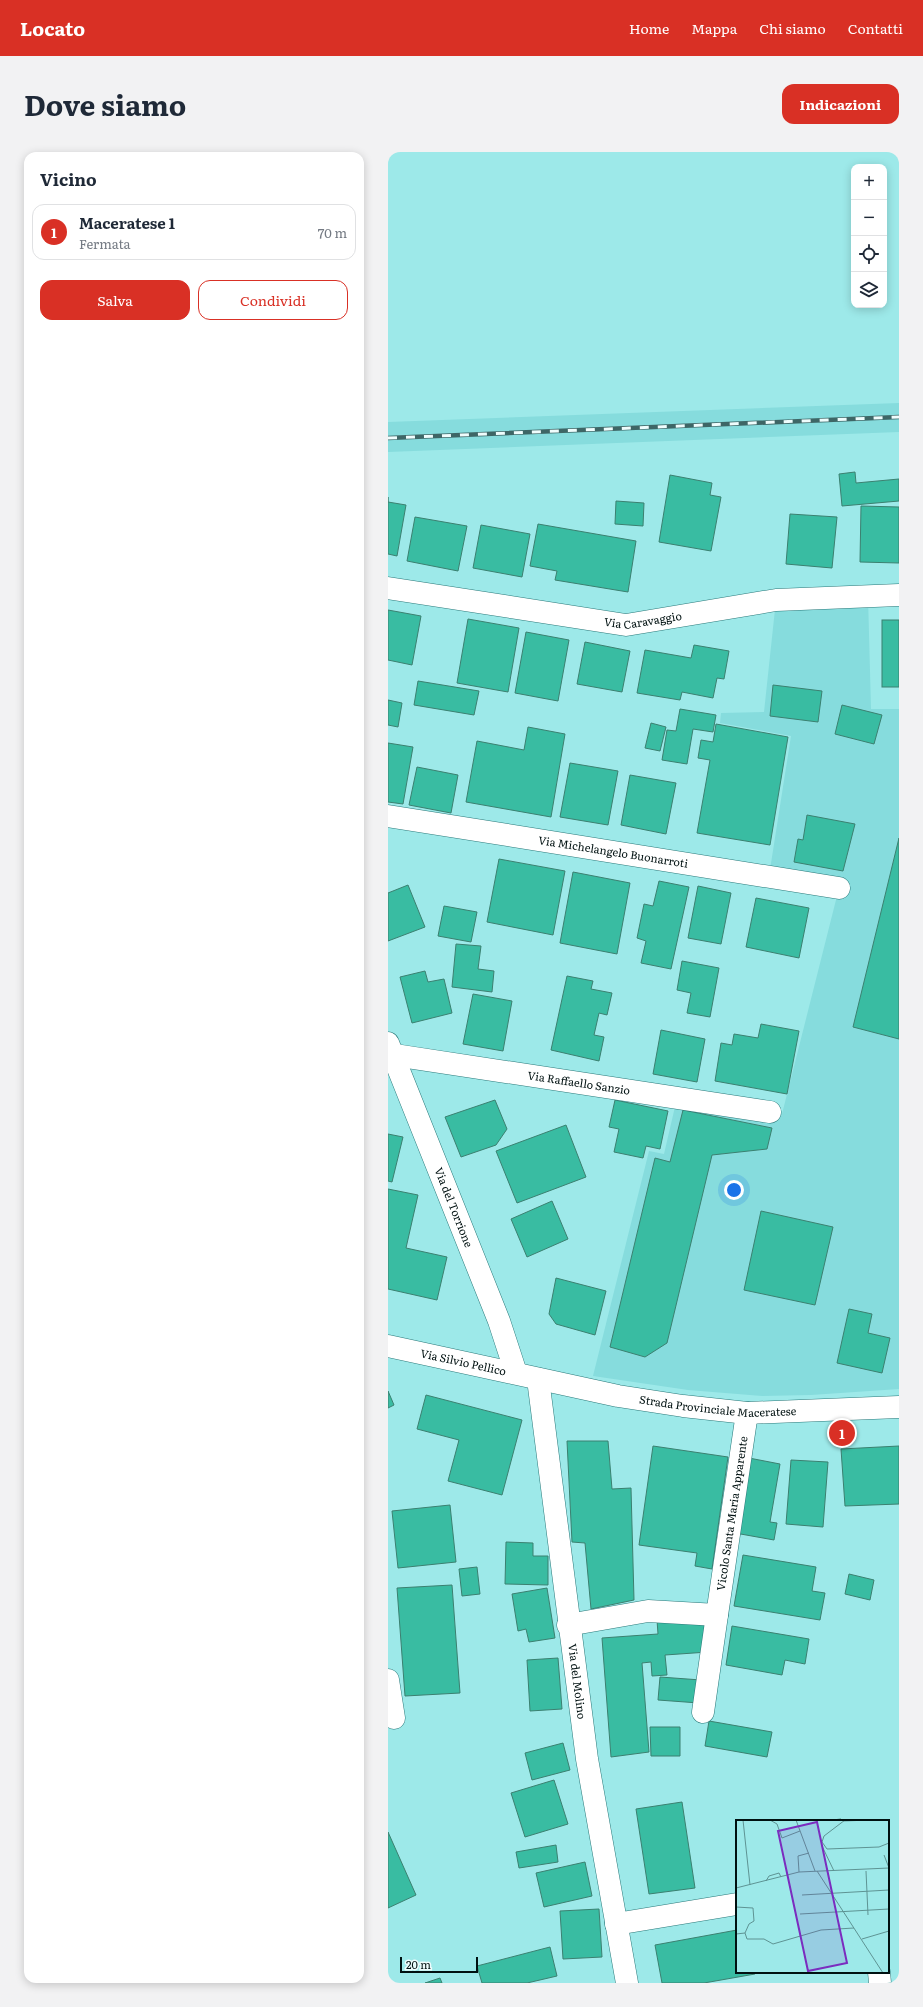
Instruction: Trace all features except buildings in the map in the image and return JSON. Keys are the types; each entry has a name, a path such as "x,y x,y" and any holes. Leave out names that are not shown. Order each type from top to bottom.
{"street":[{"name":"Via Caravaggio","path":"388,588 626,625 776,600 899,595"},
{"name":"Via Michelangelo Buonarroti","path":"388,816 839,888"},
{"name":"Via Raffaello Sanzio","path":"390,1050 770,1112"},
{"name":"Via del Torrione","path":"390,1050 493,1307 516,1373"},
{"name":"Via Silvio Pellico","path":"388,1346 538,1379"},
{"name":"Strada Provinciale Maceratese","path":"538,1379 618,1396 747,1413 899,1407"},
{"name":"Via del Molino","path":"538,1379 568,1625 587,1760 627,1983"},
{"name":"Vicolo Santa Maria Apparente","path":"704,1712 747,1413"},
{"path":"568,1625 648,1611 718,1615"},
{"path":"388,1680 394,1718"},
{"path":"616,1924 736,1904"},
{"path":"879,1973 880,1983"}],"shaded area":[{"path":"899,403 899,432 388,452 388,422"},
{"path":"868,596 871,709 899,709 899,1389 811,1395 762,1396 688,1390 593,1376 649,1151 664,1154 677,1098 782,1114 839,888 769,876 791,736 720,723 721,713 764,712 776,600"}],"railway":[{"path":"388,438 899,417"}],"place":[{"name":"Maceratese 1","path":"842,1433"}]}
